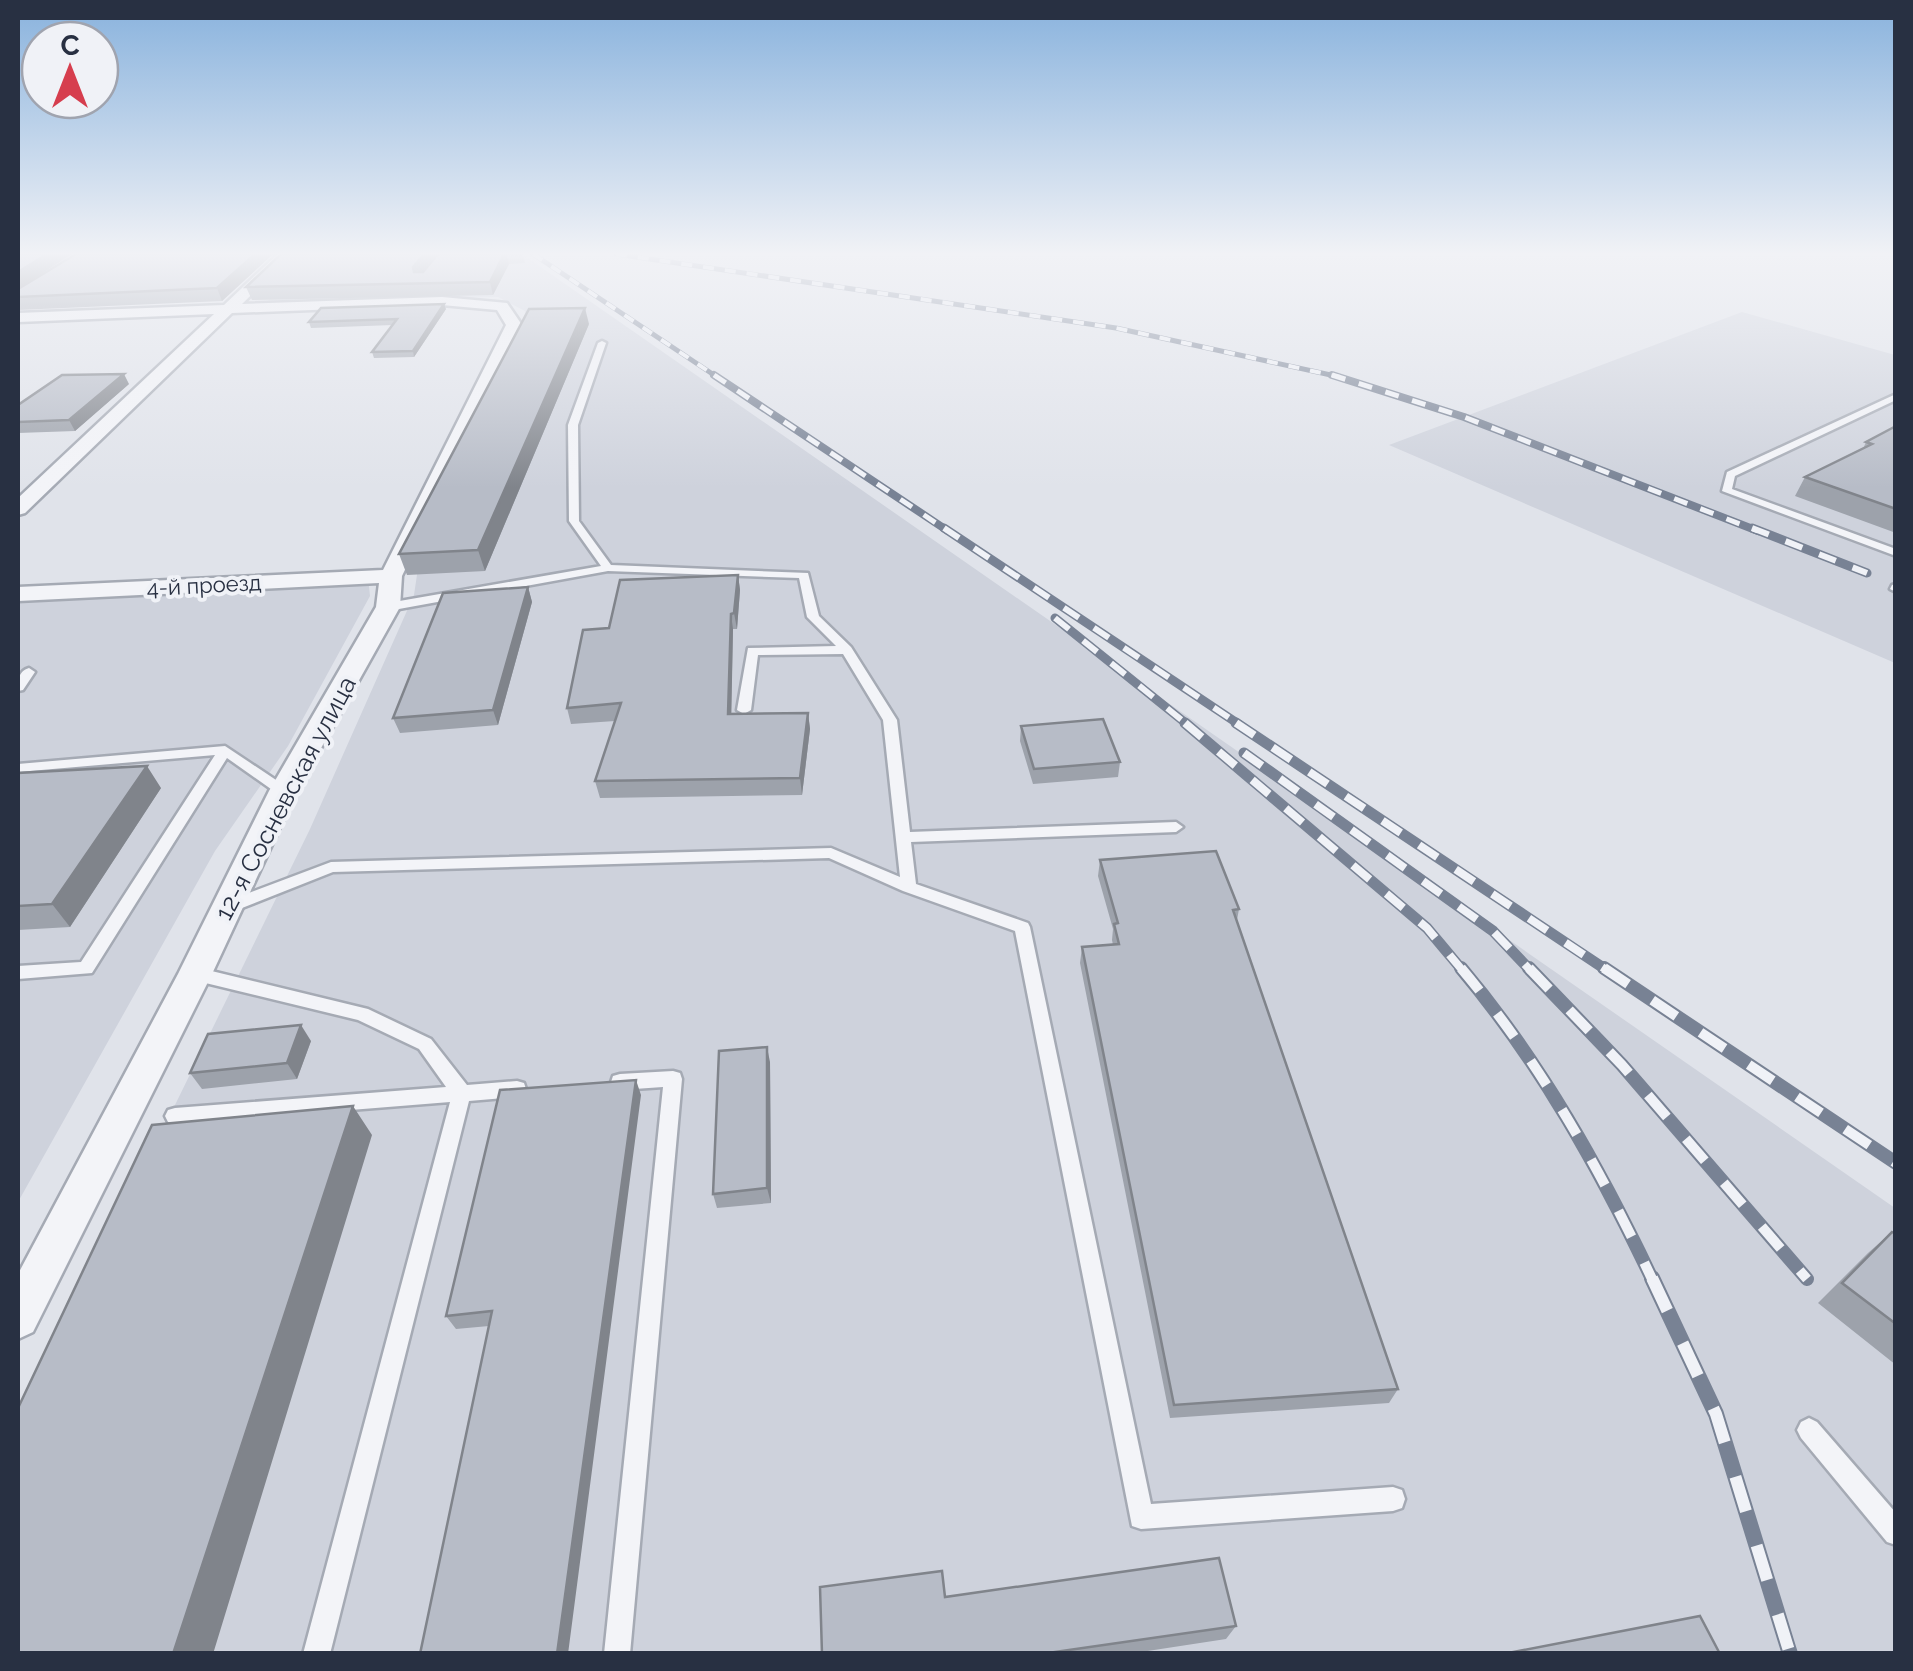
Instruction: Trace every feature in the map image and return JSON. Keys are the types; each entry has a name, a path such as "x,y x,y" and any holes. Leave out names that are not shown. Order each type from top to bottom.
{"street":[{"path":"18,509 202,332"},
{"name":"12-я Сосневская улица","path":"18,1317 195,974 283,791 388,607 391,576 511,332"},
{"name":"4-й проезд","path":"18,594 391,576"}],"lane":[{"path":"602,343 573,426 574,521 608,568"},
{"path":"1896,396 1730,474 1727,491 1896,554"},
{"path":"388,607 608,568 804,575 813,617 847,650 890,720 909,888"},
{"path":"744,710 752,651 847,650"},
{"path":"18,687 29,672"},
{"path":"18,768 224,750 283,791"},
{"path":"18,974 86,968 224,750"},
{"path":"903,836 1176,827"},
{"path":"227,907 331,867 831,852 909,888 1022,927 1140,1517 1393,1499"},
{"path":"195,974 362,1014 425,1044 462,1093"},
{"path":"596,1084 673,1078 617,1654"},
{"path":"175,1116 539,1088"},
{"path":"316,1654 462,1093"},
{"path":"1809,1430 1896,1533"}],"shaded area":[{"path":"527,332 634,332 1895,1208 1895,1653 18,1653 18,1426 310,829 414,595 418,568"},
{"path":"1689,332 1813,332 1895,355 1895,663 1389,445"},
{"path":"368,577 370,596 288,746 215,851 18,1202 18,596"}],"building":[{"path":"387,332 426,332 413,351 372,352"},
{"path":"517,332 574,332 478,550 399,554"},
{"path":"124,374 69,420 18,422 18,405 62,375"},
{"path":"1896,426 1896,509 1805,477 1872,444 1866,442"},
{"path":"738,575 731,614 728,714 808,713 800,778 595,781 621,703 567,708 583,630 609,628 620,580"},
{"path":"528,587 493,710 393,718 443,593"},
{"path":"1103,719 1120,762 1034,769 1021,726"},
{"path":"147,766 52,904 18,906 18,773"},
{"path":"1216,851 1239,909 1233,910 1398,1389 1174,1405 1082,947 1119,944 1114,924 1118,923 1100,860"},
{"path":"301,1025 287,1063 190,1073 208,1034"},
{"path":"767,1047 767,1188 713,1194 719,1051"},
{"path":"636,1080 557,1654 420,1654 492,1311 446,1316 500,1090"},
{"path":"353,1106 173,1654 18,1654 18,1408 152,1125"},
{"path":"1892,1232 1896,1234 1896,1324 1842,1283"},
{"path":"1219,1558 1236,1626 1041,1654 822,1654 820,1587 942,1571 945,1597"},
{"path":"1700,1616 1720,1654 1503,1654"}],"railway":[{"path":"650,332 717,377"},
{"path":"1134,332 1335,376"},
{"path":"1335,376 1340,377"},
{"path":"1335,376 1464,417 1758,531"},
{"path":"717,377 948,531"},
{"path":"944,528 1240,725"},
{"path":"1752,528 1867,573"},
{"path":"1055,618 1188,725"},
{"path":"1185,723 1427,928 1463,971"},
{"path":"1236,723 1608,971"},
{"path":"1244,753 1493,931 1531,971"},
{"path":"1461,968 1517,1041 1567,1118 1653,1281"},
{"path":"1529,968 1622,1065 1807,1279"},
{"path":"1604,968 1896,1163"},
{"path":"1652,1278 1716,1414 1790,1654"}]}
